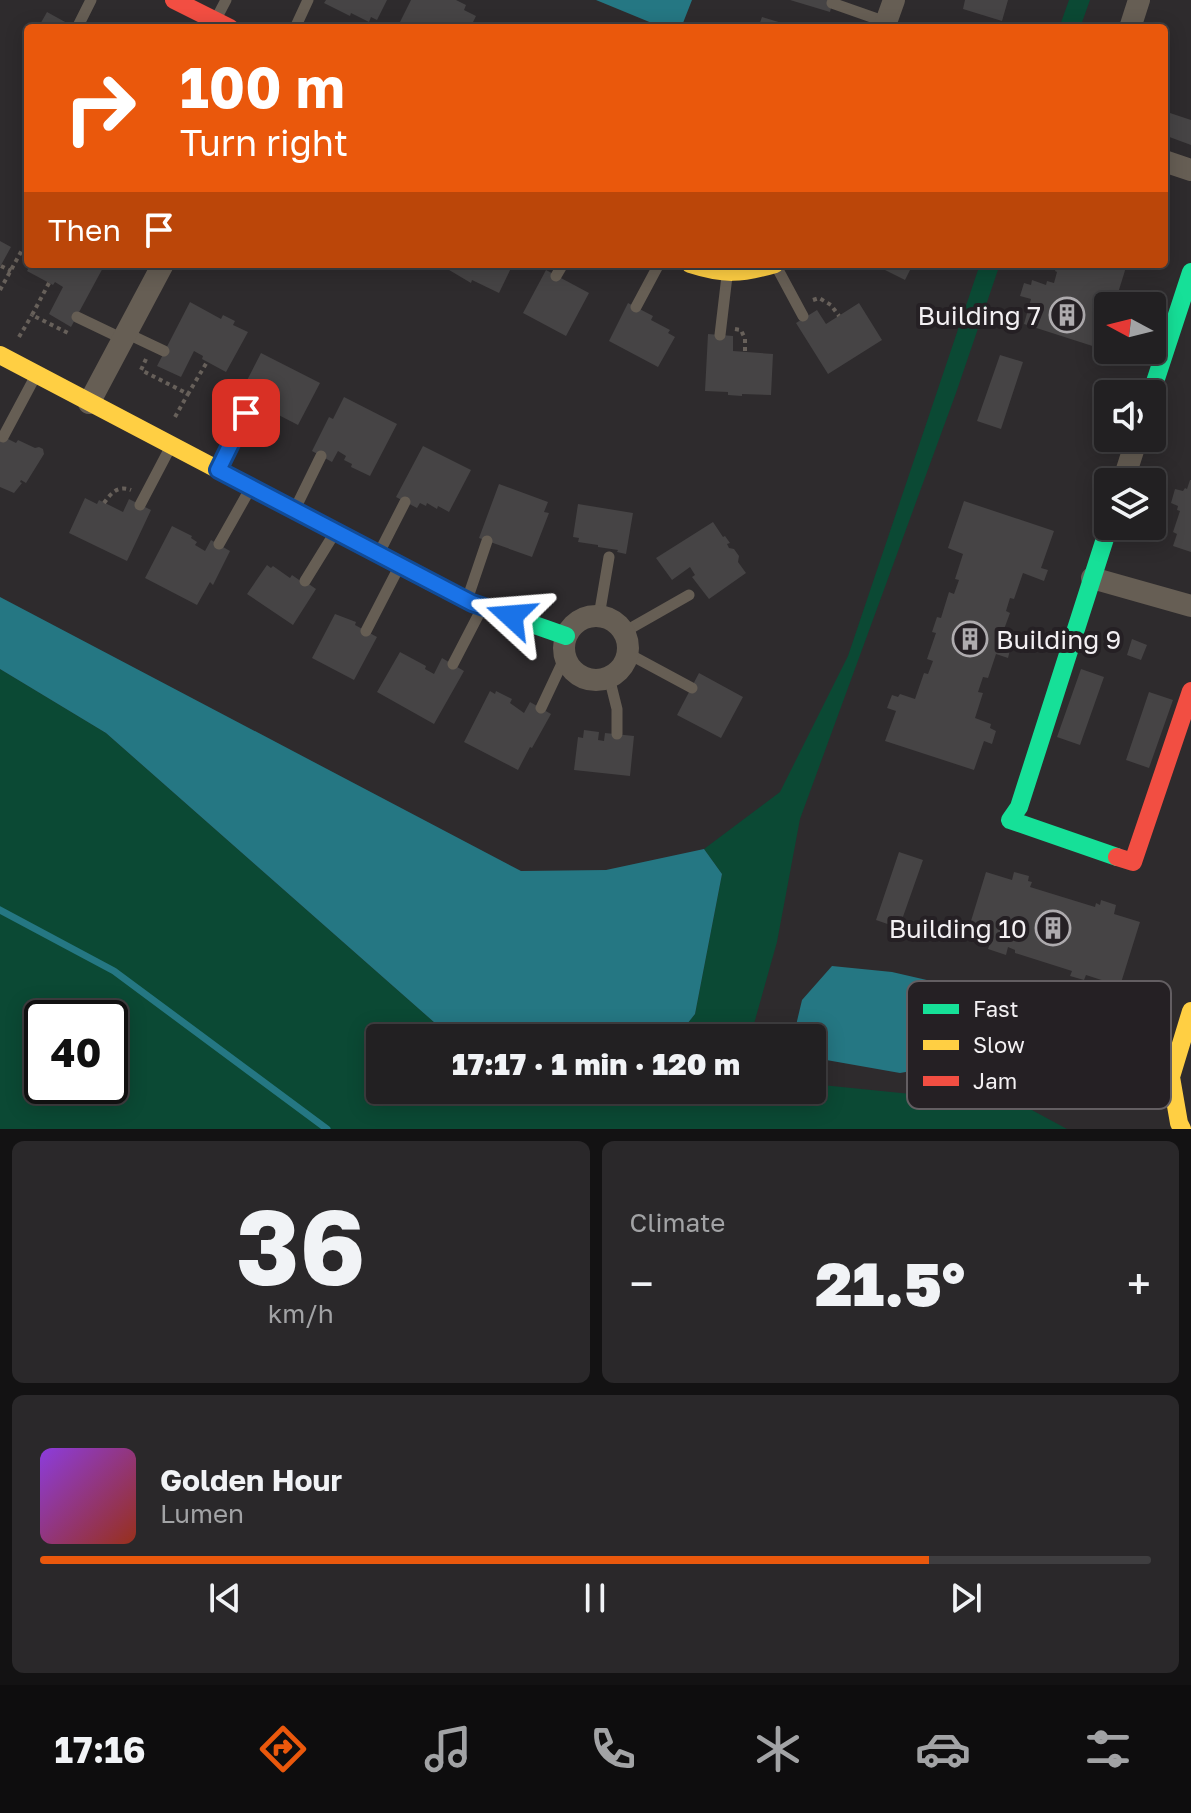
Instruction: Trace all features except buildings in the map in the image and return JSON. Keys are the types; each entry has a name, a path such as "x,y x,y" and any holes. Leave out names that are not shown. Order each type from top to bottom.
{"street":[{"path":"174,0 214,23"},
{"path":"885,24 894,0"},
{"path":"1131,24 1139,0"},
{"path":"1168,162 1191,170"},
{"path":"89,403 161,268"},
{"path":"702,268 720,274 746,273 762,268"},
{"path":"1156,380 1189,284"},
{"path":"0,355 400,565 566,646"},
{"path":"1104,540 1019,807 1010,820 1133,862 1191,691"},
{"path":"1092,578 1191,606"},
{"path":"599,616 618,624 626,642 624,662 618,671 598,680 588,679 570,667 566,646 572,627 579,620 599,616"},
{"path":"1182,1129 1171,1077 1191,1011"}],"lane":[{"path":"79,24 91,0"},
{"path":"214,23 226,0"},
{"path":"297,24 308,0"},
{"path":"832,3 883,24"},
{"path":"556,276 561,268"},
{"path":"636,307 657,268"},
{"path":"777,268 801,312"},
{"path":"720,335 727,274"},
{"path":"77,317 164,351"},
{"path":"3,437 36,375"},
{"path":"218,470 246,413"},
{"path":"142,501 171,445"},
{"path":"294,510 321,456"},
{"path":"219,544 251,487"},
{"path":"379,554 405,502"},
{"path":"305,581 336,532"},
{"path":"453,664 475,603 487,541"},
{"path":"599,616 609,557"},
{"path":"366,631 400,565"},
{"path":"689,595 626,642 692,688"},
{"path":"541,708 566,646"},
{"path":"609,677 617,709 617,734"}],"path":[{"path":"0,290 22,250"},
{"path":"1,266 11,271"},
{"path":"49,283 32,315 74,337 91,324"},
{"path":"801,312 819,298 831,305 839,316"},
{"path":"152,345 141,370 188,394 207,362"},
{"path":"104,503 112,492 128,488 142,501"}],"green space":[{"path":"1069,0 1090,0 1081,24 1060,24"},
{"path":"979,268 999,268 800,819 777,942 754,1024 687,1024 695,1014 722,874 704,849 780,792 848,656"},
{"path":"0,669 106,733 436,1024 366,1024 366,1104 826,1104 826,1085 907,1094 907,1109 1030,1109 1067,1129 0,1129"}],"water":[{"path":"596,0 692,0 683,24 654,24"},
{"path":"0,597 521,871 606,870 704,849 722,874 695,1014 687,1024 436,1024 106,733 0,669"},
{"path":"832,966 892,972 931,981 907,981 907,1072 826,1060 826,1024 796,1024 802,1000"}],"waterway":[{"path":"0,910 114,971 327,1129"}],"traffic: fast":[{"path":"1156,380 1191,272"},
{"path":"1105,540 1019,807 1010,820 1117,857"},
{"path":"441,587 472,603 566,636"}],"traffic: slow":[{"path":"705,268 732,272 760,268"},
{"path":"0,355 441,587"},
{"path":"1182,1129 1171,1077 1191,1011"}],"traffic: jam":[{"path":"174,0 222,24"},
{"path":"1117,857 1133,862 1191,691"}],"place":[{"name":"Building 7","path":"1067,315"},
{"name":"Building 9","path":"970,639"},
{"name":"Building 10","path":"1053,928"}],"route":[{"path":"246,413 218,470 472,603 511,616"}]}
